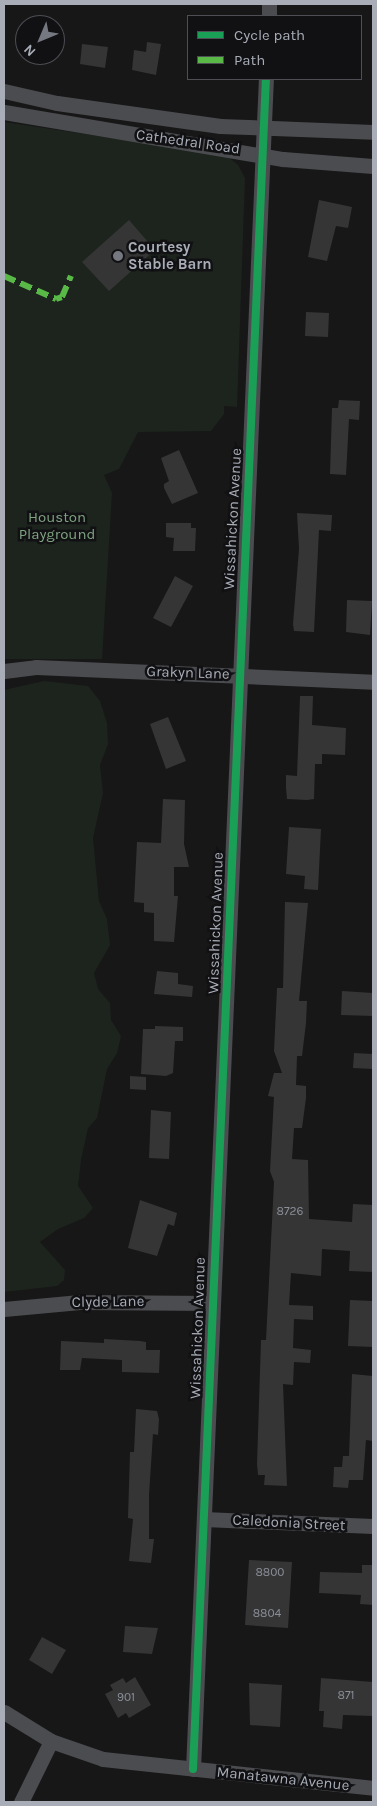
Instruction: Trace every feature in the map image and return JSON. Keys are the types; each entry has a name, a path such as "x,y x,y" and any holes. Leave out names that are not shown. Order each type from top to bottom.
{"street":[{"name":"Wissahickon Avenue","path":"193,1769 266,80"},
{"name":"Cathedral Road","path":"4,91 56,103 220,126 264,126 373,132"},
{"name":"Cathedral Road","path":"4,112 263,155 373,166"},
{"name":"Grakyn Lane","path":"4,672 36,667 373,682"},
{"name":"Clyde Lane","path":"4,1309 114,1301 213,1303"},
{"name":"Caledonia Street","path":"204,1519 373,1526"},
{"name":"Manatawna Avenue","path":"4,1712 51,1741 103,1759 373,1788"},
{"path":"21,1802 51,1741"}],"green space":[{"name":"Houston Playground","path":"4,122 226,155 238,165 245,178 237,407 224,406 224,414 211,431 138,432 119,469 104,475 112,493 102,659 4,659"},
{"path":"44,681 88,686 100,701 107,723 108,744 100,765 103,793 93,838 99,901 107,919 110,945 94,973 98,989 110,1003 111,1020 121,1036 117,1053 107,1069 97,1118 88,1128 81,1160 78,1186 93,1208 84,1218 58,1229 40,1242 65,1270 64,1280 57,1286 4,1292 4,690"}],"building":[{"path":"147,42 161,44 156,75 132,70 134,50 146,52"},
{"path":"82,44 108,47 105,68 80,64"},
{"path":"319,200 352,207 348,228 336,226 327,261 308,257"},
{"name":"Courtesy Stable Barn","path":"129,220 155,250 109,291 82,262"},
{"path":"306,312 329,313 328,337 305,336"},
{"path":"339,400 360,401 359,420 349,419 346,475 330,474 332,408 338,408"},
{"path":"179,450 198,493 172,504 164,488 164,484 169,481 161,458"},
{"path":"297,513 332,515 331,531 319,530 314,632 294,631 293,624 299,549"},
{"path":"166,523 191,523 191,528 196,528 195,551 173,551 174,538 166,537"},
{"path":"175,576 193,586 171,627 153,618"},
{"path":"347,600 372,601 370,635 346,632"},
{"path":"300,696 313,696 312,725 346,728 345,755 322,754 322,764 315,764 314,799 307,800 287,799 286,788 286,775 297,776"},
{"path":"168,717 186,761 166,769 150,724"},
{"path":"163,799 185,800 184,844 189,867 174,867 174,896 178,896 174,942 154,941 154,913 144,912 144,903 134,902 137,842 161,843"},
{"path":"289,827 321,829 318,890 304,889 305,876 286,874"},
{"path":"285,902 308,903 299,1001 307,1001 306,1023 302,1056 297,1056 296,1085 306,1086 306,1098 302,1128 294,1128 292,1159 308,1160 309,1219 352,1222 353,1204 373,1205 373,1272 349,1271 350,1251 322,1249 321,1276 291,1273 289,1305 313,1306 313,1320 294,1319 293,1348 311,1350 310,1363 294,1362 293,1385 283,1384 287,1486 264,1485 265,1475 258,1475 257,1464 261,1340 266,1340 274,1182 270,1171 274,1097 268,1096 274,1073 282,1073 274,1051 277,988 283,988"},
{"path":"157,971 178,973 178,984 193,986 192,997 154,994"},
{"path":"342,991 373,993 373,1016 341,1015"},
{"path":"155,1026 183,1027 183,1041 175,1041 173,1073 166,1076 141,1074 143,1029 155,1029"},
{"path":"354,1053 373,1054 373,1069 353,1068"},
{"path":"130,1076 146,1077 146,1090 130,1089"},
{"path":"151,1110 171,1112 169,1159 149,1158"},
{"path":"140,1200 177,1213 174,1226 168,1224 157,1256 128,1248"},
{"path":"350,1300 373,1301 373,1347 348,1346"},
{"path":"104,1339 146,1342 146,1350 160,1350 159,1373 122,1372 122,1360 82,1358 80,1370 60,1370 61,1341 104,1343"},
{"path":"352,1374 373,1376 373,1441 366,1440 363,1480 349,1480 348,1488 333,1487 334,1467 342,1467 343,1456 349,1456"},
{"path":"136,1409 157,1411 159,1419 158,1435 153,1434 149,1495 149,1539 154,1539 151,1563 129,1561 133,1519 128,1518 130,1452 134,1452"},
{"path":"249,1560 292,1562 288,1628 245,1625"},
{"path":"362,1565 373,1565 373,1605 360,1604 361,1595 319,1593 320,1572 362,1573"},
{"path":"125,1626 158,1628 152,1654 123,1652"},
{"path":"42,1637 66,1650 52,1674 29,1660"},
{"path":"135,1677 151,1705 129,1718 126,1713 118,1718 105,1694 113,1690 110,1685 123,1678 126,1683"},
{"path":"321,1678 373,1682 373,1716 343,1715 342,1729 323,1727 324,1711 319,1711"},
{"path":"249,1683 282,1685 280,1727 250,1725"}],"marked path":[{"path":"4,276 56,299 62,297 71,276"}],"cycle path":[{"path":"193,1769 266,80"}],"place":[{"name":"Courtesy Stable Barn","path":"118,256"}]}
